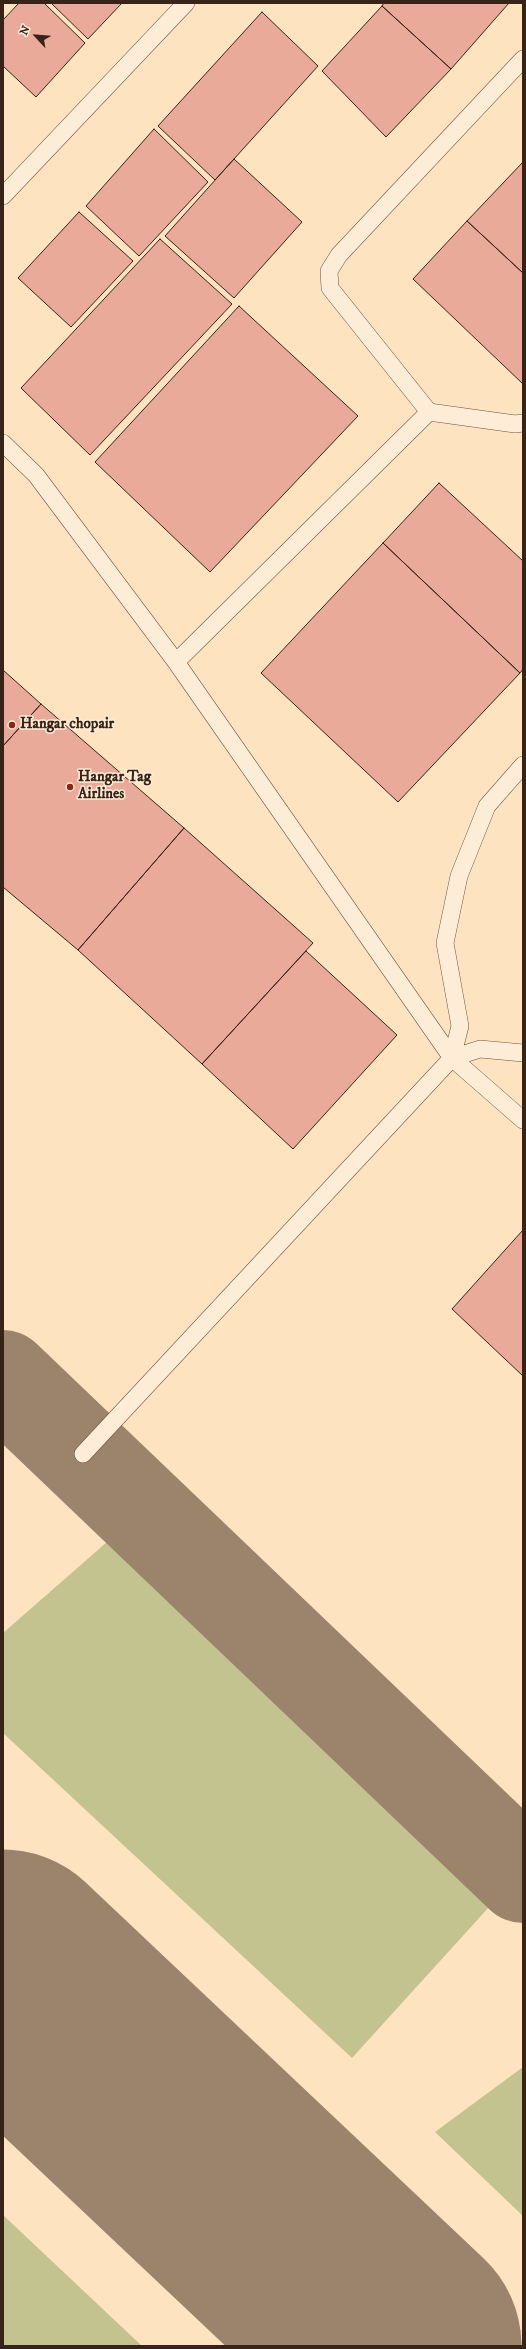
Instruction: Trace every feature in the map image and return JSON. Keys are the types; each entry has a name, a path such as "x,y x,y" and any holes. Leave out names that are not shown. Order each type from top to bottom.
{"lane":[{"path":"3,196 186,3"},
{"path":"523,59 339,255 329,271 330,288 429,412 514,424 523,423"},
{"path":"176,662 429,412"},
{"path":"3,443 36,475 176,662 452,1058 523,1120"},
{"path":"83,1454 452,1058 460,1026 445,943 459,876 487,806 523,765"},
{"path":"452,1058 480,1049 523,1053"}],"green space":[{"path":"107,1542 490,1906 352,2058 3,1733 3,1633"},
{"path":"523,2067 523,2216 435,2132"},
{"path":"3,2215 142,2346 3,2346"}],"building":[{"path":"19,3 44,3 85,43 36,97 3,66 3,20"},
{"path":"51,3 122,3 88,39"},
{"path":"384,3 509,3 451,69 382,6"},
{"path":"382,6 451,69 386,137 322,71"},
{"path":"262,12 318,66 215,180 158,126"},
{"path":"154,129 208,182 139,256 86,206"},
{"path":"234,159 302,222 234,298 165,236"},
{"path":"523,162 523,273 467,221"},
{"path":"79,212 133,261 71,327 18,278"},
{"path":"467,221 523,273 523,384 413,279"},
{"path":"160,239 232,304 90,455 21,388"},
{"path":"239,306 358,416 210,572 95,462"},
{"path":"439,483 523,561 523,669 520,673 383,543"},
{"path":"383,543 520,673 398,802 261,673"},
{"name":"Hangar chopair","path":"3,670 41,704 3,746"},
{"name":"Hangar Tag Airlines","path":"41,704 184,828 78,950 3,887 3,746"},
{"path":"184,828 313,943 202,1064 78,950"},
{"path":"306,951 397,1035 293,1149 202,1064"},
{"path":"523,1230 523,1376 452,1309"}],"taxiway":[{"path":"3,1378 523,1875"}],"runway":[{"path":"3,1970 401,2346"}],"place":[{"name":"Hangar chopair","path":"12,725"},
{"name":"Hangar Tag Airlines","path":"70,787"}]}
